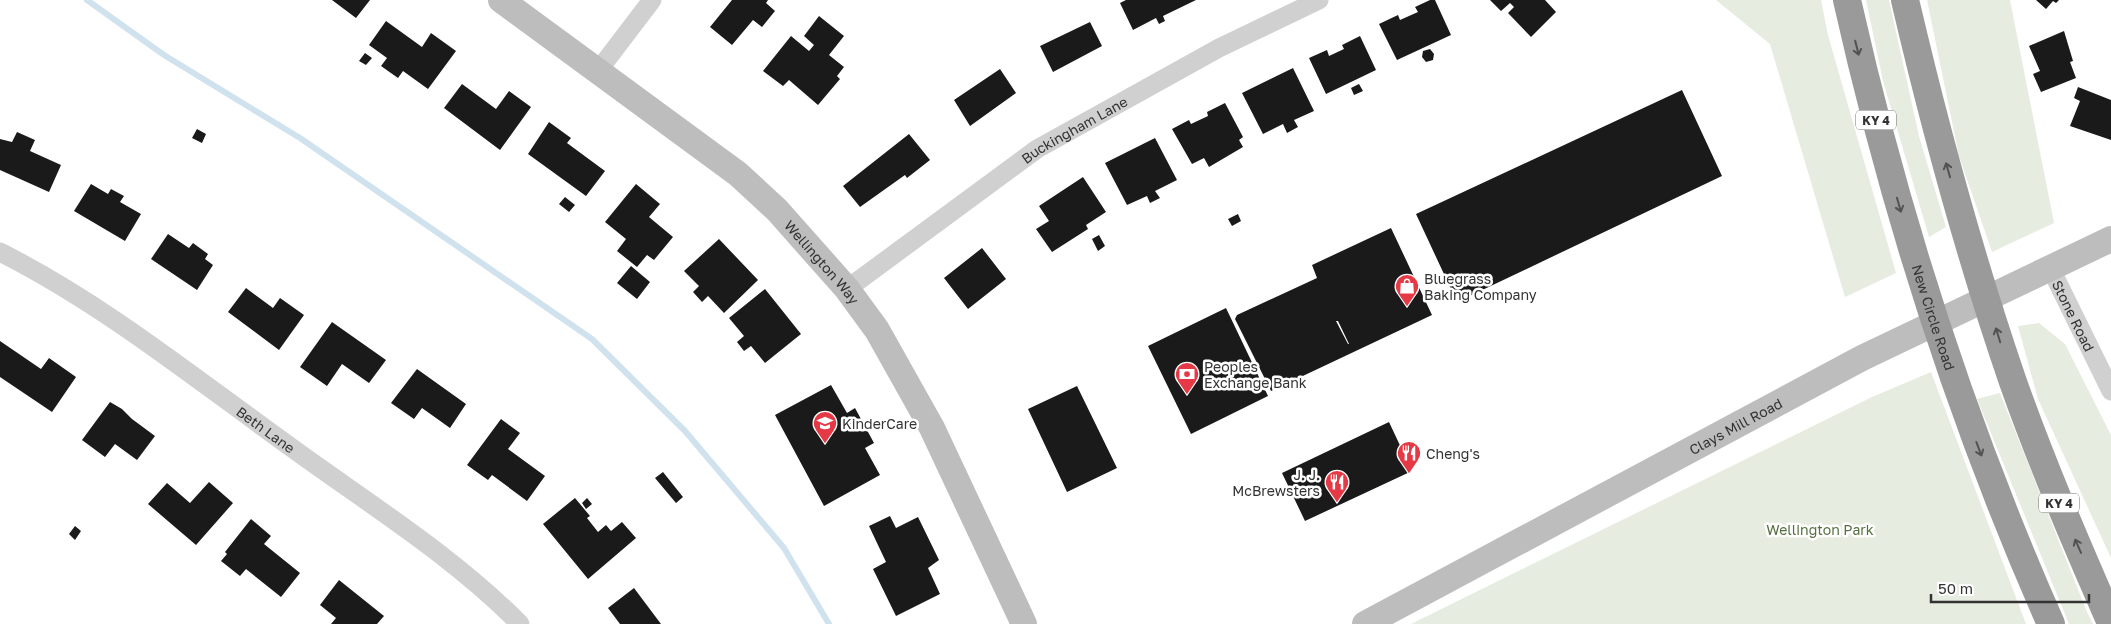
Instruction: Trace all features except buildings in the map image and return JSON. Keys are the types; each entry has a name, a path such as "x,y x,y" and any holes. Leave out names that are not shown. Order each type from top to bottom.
{"highway":[{"name":"New Circle Road","path":"1846,0 1886,160 1909,240 1962,403 2022,558 2051,624"},
{"name":"KY 4","path":"1905,0 1962,217 2013,381 2059,503 2111,623"}],"main road":[{"name":"Wellington Way","path":"501,0 738,174 778,210 847,289 877,330 925,414 1024,624"},
{"name":"Clays Mill Road","path":"1365,624 1862,358 2111,239"}],"street":[{"path":"598,70 652,0"},
{"name":"Buckingham Lane","path":"847,289 1036,150 1210,53 1319,0"},
{"name":"Beth Lane","path":"0,252 108,315 440,555 496,600 520,624"},
{"name":"Stone Road","path":"2050,267 2111,391"}],"green space":[{"path":"1716,0 1821,0 1828,35 1896,273 1845,297 1770,44"},
{"path":"1866,0 1889,0 1919,136 1946,227 1929,237 1883,81"},
{"path":"1927,0 2010,0 2054,223 1992,252 1959,156"},
{"path":"2039,323 2065,344 2111,435 2111,558 2038,399 2018,326"},
{"name":"Wellington Park","path":"1931,372 2026,624 1411,624 1872,397"},
{"path":"2000,393 2093,624 2069,624 1977,399"}],"waterway":[{"path":"87,0 164,55 300,138 592,339 685,431 784,548 829,624"}],"place":[{"name":"Bluegrass Baking Company","path":"1407,307"},
{"name":"Peoples Exchange Bank","path":"1187,395"},
{"name":"KinderCare","path":"825,444"},
{"name":"Cheng's","path":"1409,474"},
{"name":"J. J. McBrewsters","path":"1337,503"}]}
